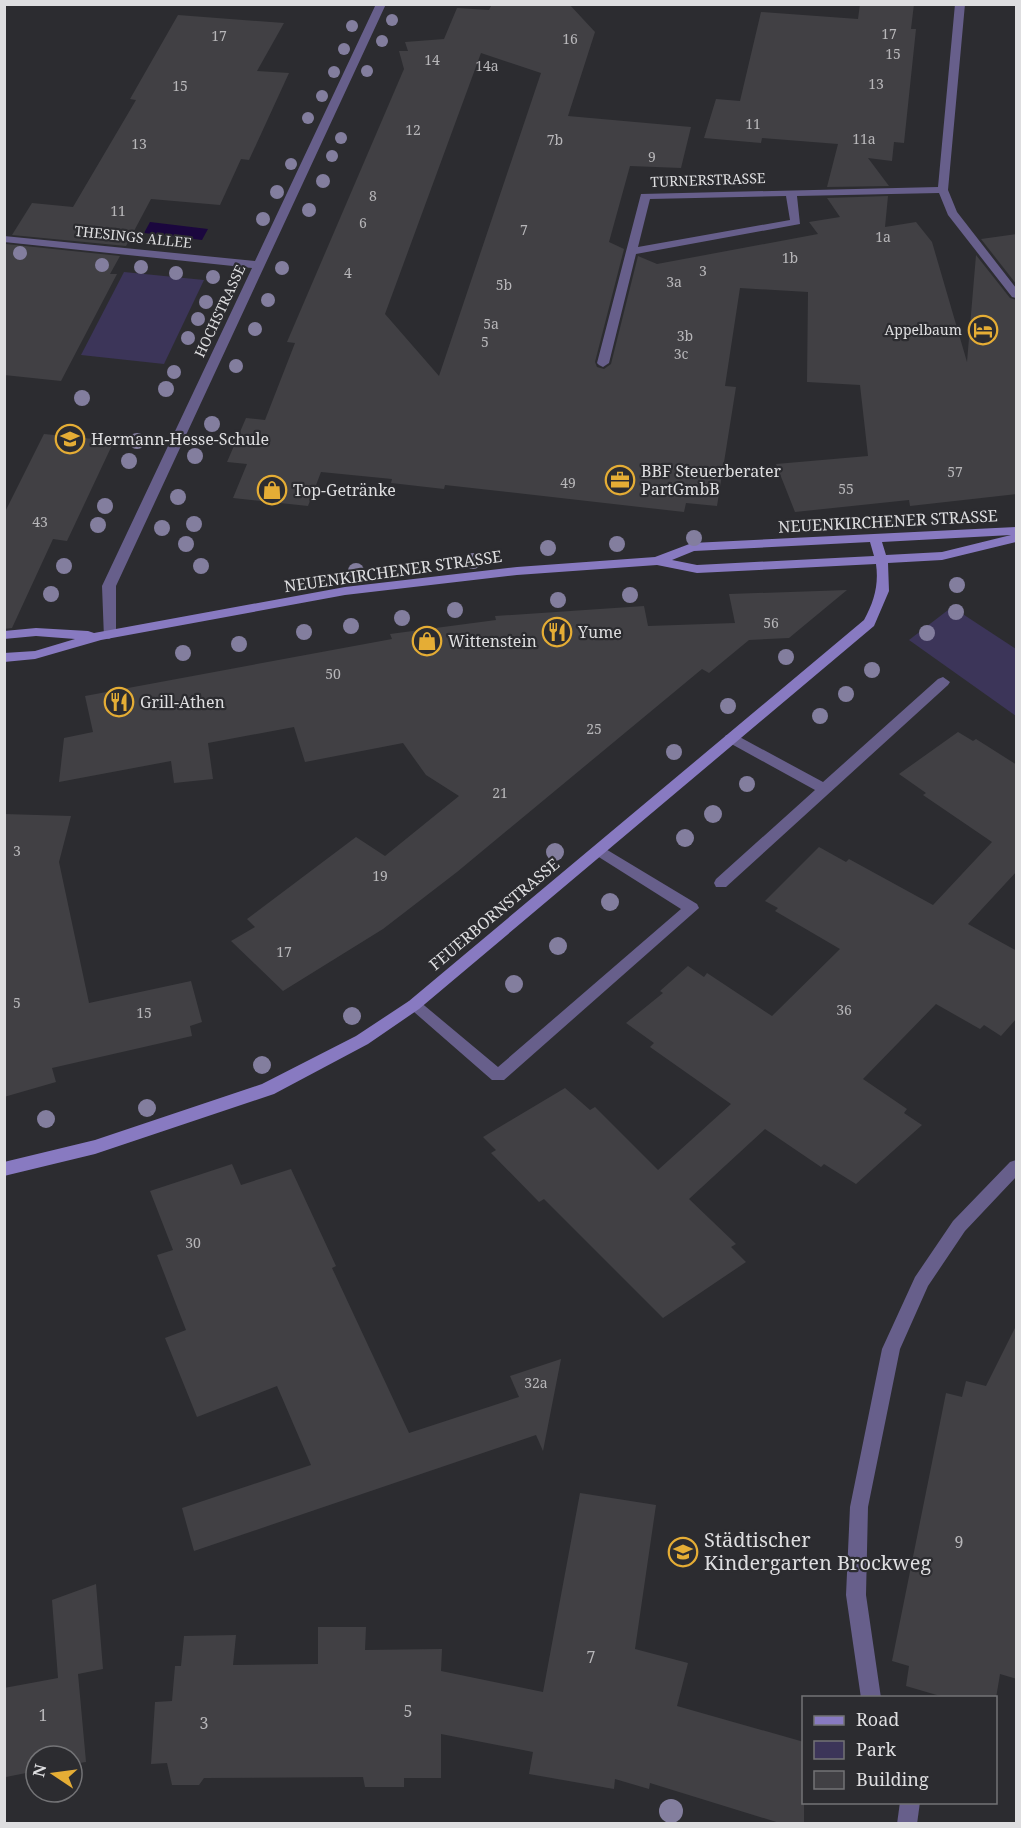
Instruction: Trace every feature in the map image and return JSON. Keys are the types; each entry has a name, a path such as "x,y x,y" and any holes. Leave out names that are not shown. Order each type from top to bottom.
{"main road":[{"name":"NEUENKIRCHENER STRASSE","path":"657,561 692,548 1017,531"},
{"name":"NEUENKIRCHENER STRASSE","path":"4,658 35,655 104,635 345,591 517,571 657,561 697,569 942,556 1017,538"},
{"name":"FEUERBORNSTRASSE","path":"4,1169 95,1147 268,1089 362,1040 414,1005 869,623 882,601 886,581 875,539"},
{"name":"NEUENKIRCHENER STRASSE","path":"4,635 36,632 104,635"}],"street":[{"name":"HOCHSTRASSE","path":"104,635 109,586 381,4"},
{"path":"960,4 944,190 952,213 1017,295"},
{"name":"TURNERSTRASSE","path":"603,363 645,196 944,190"},
{"path":"632,251 796,222 790,192"},
{"name":"THESINGS ALLEE","path":"4,239 258,265"},
{"path":"721,883 942,682"},
{"path":"731,738 824,789"},
{"path":"414,1005 498,1076 692,908 599,850"},
{"path":"871,1696 856,1595 859,1507 891,1349 921,1282 953,1235 1017,1167"},
{"path":"907,1824 910,1804"}],"green space":[{"path":"124,272 204,280 164,364 81,355"},
{"path":"952,607 1016,649 1016,716 909,640"}],"shaded area":[{"path":"150,222 208,229 202,240 144,233"}],"building":[{"path":"492,4 569,4 595,32 568,116 691,127 681,168 630,166 609,242 624,249 595,362 597,367 604,369 611,364 638,256 657,264 818,234 809,222 840,217 827,198 888,196 885,227 916,222 932,242 967,362 976,255 1010,298 1017,300 1017,494 910,506 909,500 795,512 776,464 868,456 860,385 807,382 808,292 740,288 725,386 736,387 717,506 686,503 684,512 445,485 444,489 391,483 392,479 321,472 308,506 233,498 247,464 227,462 246,418 265,420 295,343 287,342 404,69 399,51 408,51 405,42 444,39 457,8 489,10","holes":["481,53 541,73 439,376 385,314"]},
{"path":"860,4 914,4 911,29 916,29 904,143 894,142 892,161 868,158 889,186 827,187 838,144 762,138 761,143 704,138 716,99 740,101 761,12 858,19"},
{"path":"178,15 284,23 257,71 289,73 249,160 241,159 220,205 151,199 126,246 12,235 32,203 73,207 136,100 130,99"},
{"path":"1017,234 1017,285 981,239"},
{"path":"6,244 120,256 110,274 117,274 61,381 4,375"},
{"path":"44,434 114,441 67,541 53,539 12,628 4,629 4,514"},
{"path":"847,590 789,638 749,640 709,673 702,669 457,872 383,929 283,991 231,941 255,927 247,919 356,837 385,856 459,796 426,775 403,743 305,762 294,727 208,743 213,779 174,783 171,761 59,782 64,738 93,732 85,696 392,639 390,634 496,620 495,616 644,606 648,626 735,623 729,594"},
{"path":"958,732 973,741 976,739 1017,765 1017,871 968,924 1017,951 1017,1018 1001,1036 984,1025 980,1029 936,1004 863,1079 907,1109 904,1113 922,1125 856,1184 824,1164 821,1167 765,1129 689,1199 736,1244 731,1247 746,1262 663,1318 544,1199 539,1202 491,1153 496,1150 483,1137 565,1088 590,1110 595,1107 658,1170 731,1104 650,1047 654,1043 626,1023 663,993 660,991 688,966 704,977 707,973 772,1016 840,949 775,911 778,908 765,901 819,847 846,862 849,859 933,905 992,842 923,795 926,793 899,774"},
{"path":"4,814 71,816 59,862 89,1003 191,981 202,1022 190,1026 192,1036 52,1068 56,1082 4,1097"},
{"path":"232,1164 241,1185 291,1169 336,1266 332,1268 409,1433 519,1397 510,1376 561,1359 543,1451 536,1435 194,1551 182,1508 311,1465 277,1386 197,1417 165,1338 186,1330 157,1255 173,1250 150,1191"},
{"path":"1017,1324 1017,1679 1000,1674 996,1696 940,1696 906,1686 909,1666 892,1661 946,1393 962,1397 966,1381 986,1386"},
{"path":"580,1493 656,1505 635,1649 688,1663 677,1706 802,1741 804,1824 783,1824 650,1783 649,1789 615,1779 614,1789 529,1774 533,1752 441,1734 441,1778 404,1778 404,1787 365,1787 363,1777 204,1778 199,1785 172,1785 167,1763 151,1764 155,1702 172,1701 175,1666 181,1666 184,1636 236,1635 233,1665 318,1664 318,1627 366,1627 365,1650 442,1649 441,1671 543,1692"},
{"path":"96,1584 103,1669 78,1674 86,1762 84,1762 84,1744 24,1744 24,1773 6,1777 4,1688 58,1678 52,1600"}],"place":[{"name":"Appelbaum","path":"983,330"},
{"name":"Hermann-Hesse-Schule","path":"70,439"},
{"name":"BBF Steuerberater PartGmbB","path":"620,480"},
{"name":"Top-Getränke","path":"272,490"},
{"name":"Yume","path":"557,632"},
{"name":"Wittenstein","path":"427,641"},
{"name":"Grill-Athen","path":"119,702"},
{"name":"Städtischer Kindergarten Brockweg","path":"683,1552"}]}
